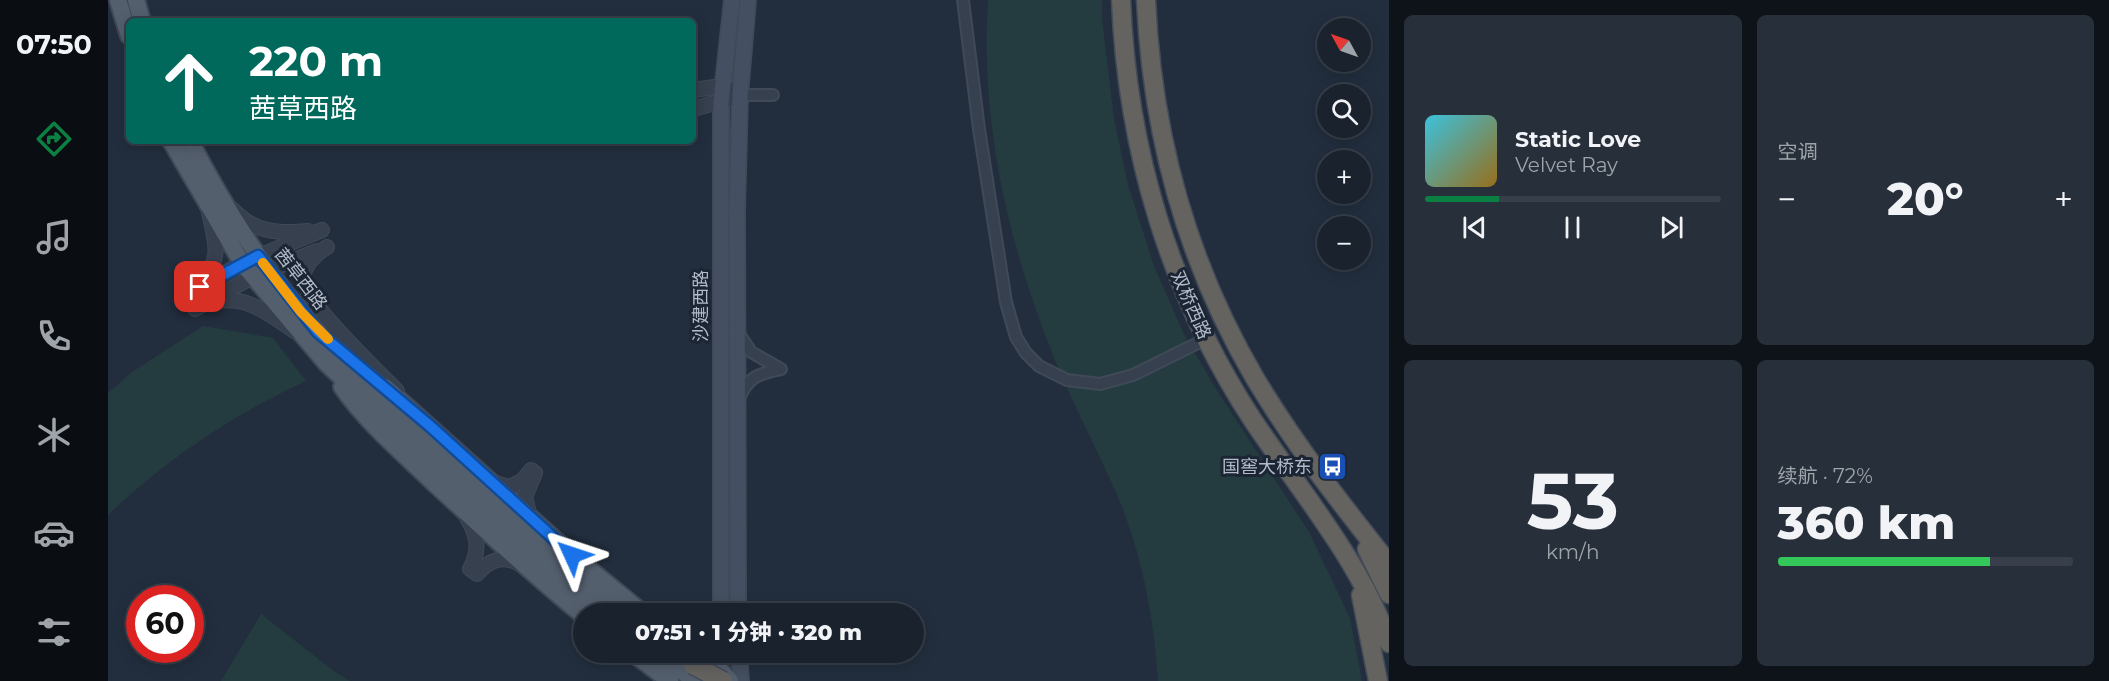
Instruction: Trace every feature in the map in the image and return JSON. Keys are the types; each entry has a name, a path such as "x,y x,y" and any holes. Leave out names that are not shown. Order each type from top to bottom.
{"highway":[{"name":"双桥西路","path":"1146,3 1152,85 1165,154 1182,216 1205,278 1228,328 1257,380 1340,503"},
{"name":"双桥西路","path":"1121,6 1132,114 1149,192 1174,267 1206,339 1246,409 1356,573"},
{"path":"1340,503 1389,564"},
{"path":"1340,503 1389,594"},
{"path":"1356,573 1389,643"},
{"path":"1356,573 1378,681"},
{"path":"695,666 721,674"}],"main road":[{"path":"118,0 126,26"},
{"path":"136,0 141,18"},
{"name":"沙建西路","path":"719,603 721,103 732,0"},
{"name":"沙建西路","path":"738,603 737,330 740,95 748,0"},
{"name":"茜草西路","path":"173,144 215,203 318,332 366,383 591,603"},
{"name":"茜草西路","path":"191,144 242,263 327,364 529,543 608,603"},
{"path":"318,332 430,426 531,519 631,603"},
{"path":"327,364 368,420 525,567 573,607"},
{"path":"646,663 670,681"},
{"path":"740,663 741,681"}],"street":[{"path":"963,0 979,129 1006,302 1010,321 1026,353 1039,366 1067,380 1100,384 1133,375 1206,339"},
{"path":"696,90 722,86 740,95"},
{"path":"696,108 721,103 740,95 773,94"},
{"path":"215,203 260,229 281,233 322,230"},
{"path":"186,295 209,274 216,257 215,203"},
{"path":"322,230 327,247"},
{"path":"186,295 242,263 322,230"},
{"path":"195,309 252,277 327,247"},
{"path":"327,247 316,254 305,271 303,279 308,295 430,426"},
{"path":"186,295 195,309"},
{"path":"195,309 226,300 242,301 262,309 300,334"},
{"path":"737,330 751,352 781,369 755,376 742,391 737,405"},
{"path":"492,482 509,487 522,481 531,470 535,473 525,497 531,519"},
{"path":"461,508 477,540 477,555 471,569 477,574 487,564 501,559 525,567"}],"green space":[{"path":"988,0 1102,0 1102,19 1114,119 1128,185 1154,266 1183,332 1214,386 1309,532 1350,618 1362,681 1158,681 1150,610 1140,563 1126,517 1053,355 1037,313 1011,225 993,136 988,91"},
{"path":"203,326 273,338 306,381 252,408 201,440 153,475 108,515 108,393 132,372"},
{"path":"261,614 335,672 350,681 221,681"}],"slow traffic":[{"path":"263,263 318,332 328,339"}],"place":[{"name":"国窖大桥东","path":"1333,467"}],"route":[{"path":"200,287 258,256 318,332 430,426 572,555"}]}
